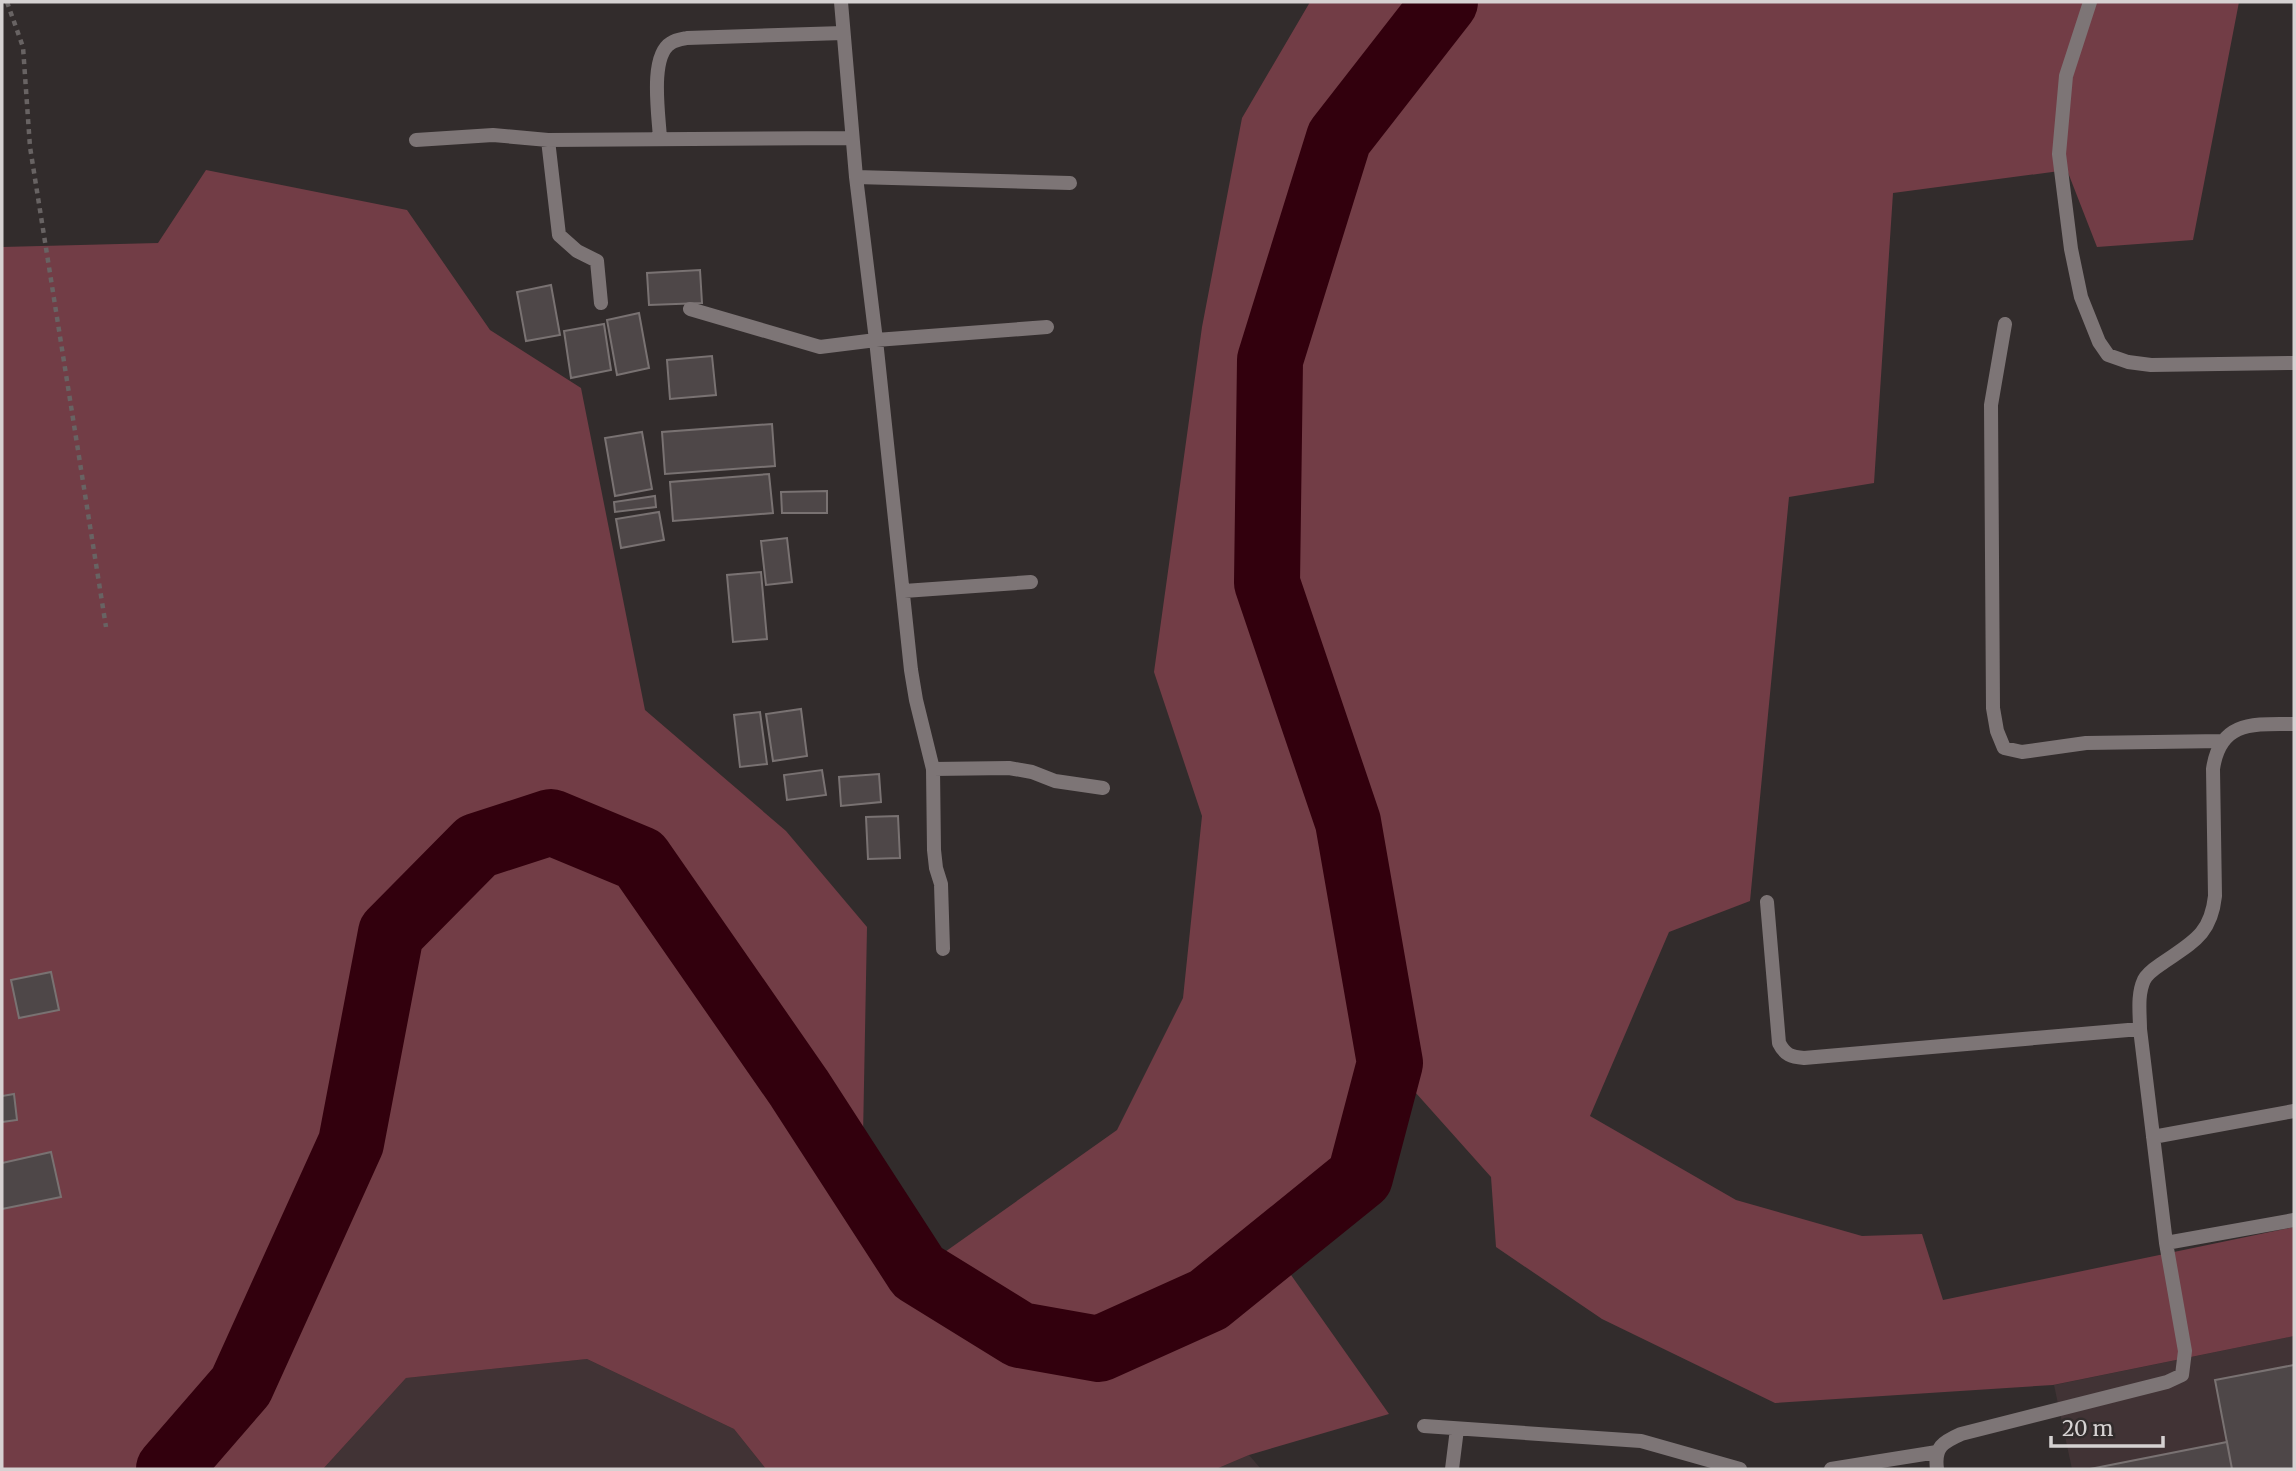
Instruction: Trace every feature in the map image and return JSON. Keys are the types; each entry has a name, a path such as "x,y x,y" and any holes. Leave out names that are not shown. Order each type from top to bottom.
{"street":[{"path":"841,2 856,177 916,700 933,769 934,850 941,884 943,949"},
{"path":"2090,2 2066,76 2059,154 2071,249 2081,297 2099,342 2108,355 2140,364 2294,363"},
{"path":"660,139 658,66 662,52 670,43 687,38 843,33"},
{"path":"416,140 494,135 548,140 852,138"},
{"path":"548,140 559,235 577,251 597,261 601,303"},
{"path":"856,177 1070,183"},
{"path":"690,309 820,347 1047,327"},
{"path":"2006,324 1991,405 1993,708 1997,731 2004,748 2022,752 2086,743 2222,741"},
{"path":"904,591 1031,582"},
{"path":"1937,1469 1937,1452 1945,1441 1961,1434 2182,1375 2185,1351 2166,1243 2140,1029 2140,995 2144,981 2150,973 2194,941 2205,930 2213,916 2213,769 2222,741 2248,724 2294,724"},
{"path":"933,769 1009,768 1032,772 1055,781 1102,788"},
{"path":"1767,902 1779,1043 1784,1053 1793,1057 2140,1029"},
{"path":"2153,1137 2294,1111"},
{"path":"2166,1243 2294,1220"},
{"path":"1424,1426 1640,1441 1721,1467 1740,1469"},
{"path":"1452,1469 1457,1429"},
{"path":"1831,1469 1937,1452"}],"path":[{"path":"7,2 23,47 30,147 106,627"}],"shaded area":[{"path":"1310,2 2239,2 2193,240 2097,247 2067,170 1893,193 1874,483 1789,497 1750,901 1669,932 1590,1116 1736,1200 1862,1236 1922,1234 1943,1300 2294,1227 2294,1336 2053,1385 1775,1403 1602,1319 1496,1247 1491,1177 1390,1064 1360,1177 1272,1248 1389,1414 1249,1455 1216,1469 766,1469 734,1429 587,1359 406,1378 323,1469 2,1469 2,247 158,243 206,170 407,210 490,330 581,388 645,710 786,831 867,927 862,1189 918,1271 1117,1130 1183,998 1202,816 1154,672 1202,327 1242,118"},
{"path":"2294,1336 2294,1469 2072,1469 2054,1385"},
{"path":"587,1359 734,1429 766,1469 323,1469 406,1378"},
{"path":"1249,1455 1261,1469 1216,1469"}],"building":[{"path":"700,270 702,303 649,305 647,273"},
{"path":"551,285 560,335 526,341 517,292"},
{"path":"639,313 649,368 617,375 607,320"},
{"path":"604,324 611,370 571,378 564,331"},
{"path":"712,356 716,395 670,399 667,360"},
{"path":"772,424 775,466 665,474 662,432"},
{"path":"642,432 652,489 615,496 605,438"},
{"path":"769,474 773,513 673,521 670,482"},
{"path":"827,491 827,513 782,513 781,492"},
{"path":"655,496 656,507 615,512 614,502"},
{"path":"659,512 664,540 621,548 616,519"},
{"path":"787,538 792,582 766,585 761,541"},
{"path":"761,572 767,639 733,642 727,575"},
{"path":"801,709 807,756 773,761 766,714"},
{"path":"760,712 767,764 740,767 734,715"},
{"path":"822,770 826,795 787,800 784,775"},
{"path":"879,774 881,802 841,806 839,777"},
{"path":"898,816 900,858 868,859 866,817"},
{"path":"51,972 59,1010 19,1018 11,980"},
{"path":"14,1094 17,1120 2,1122 2,1096"},
{"path":"51,1152 61,1197 2,1209 2,1163"},
{"path":"2294,1365 2294,1469 2232,1469 2215,1380"},
{"path":"2227,1442 2232,1469 2090,1469"}],"waterway":[{"path":"169,1469 241,1386 351,1143 391,933 477,846 551,822 640,859 799,1088 918,1272 1020,1335 1099,1349 1208,1300 1360,1177 1390,1063 1348,822 1267,583 1270,360 1339,138 1445,2"}]}
